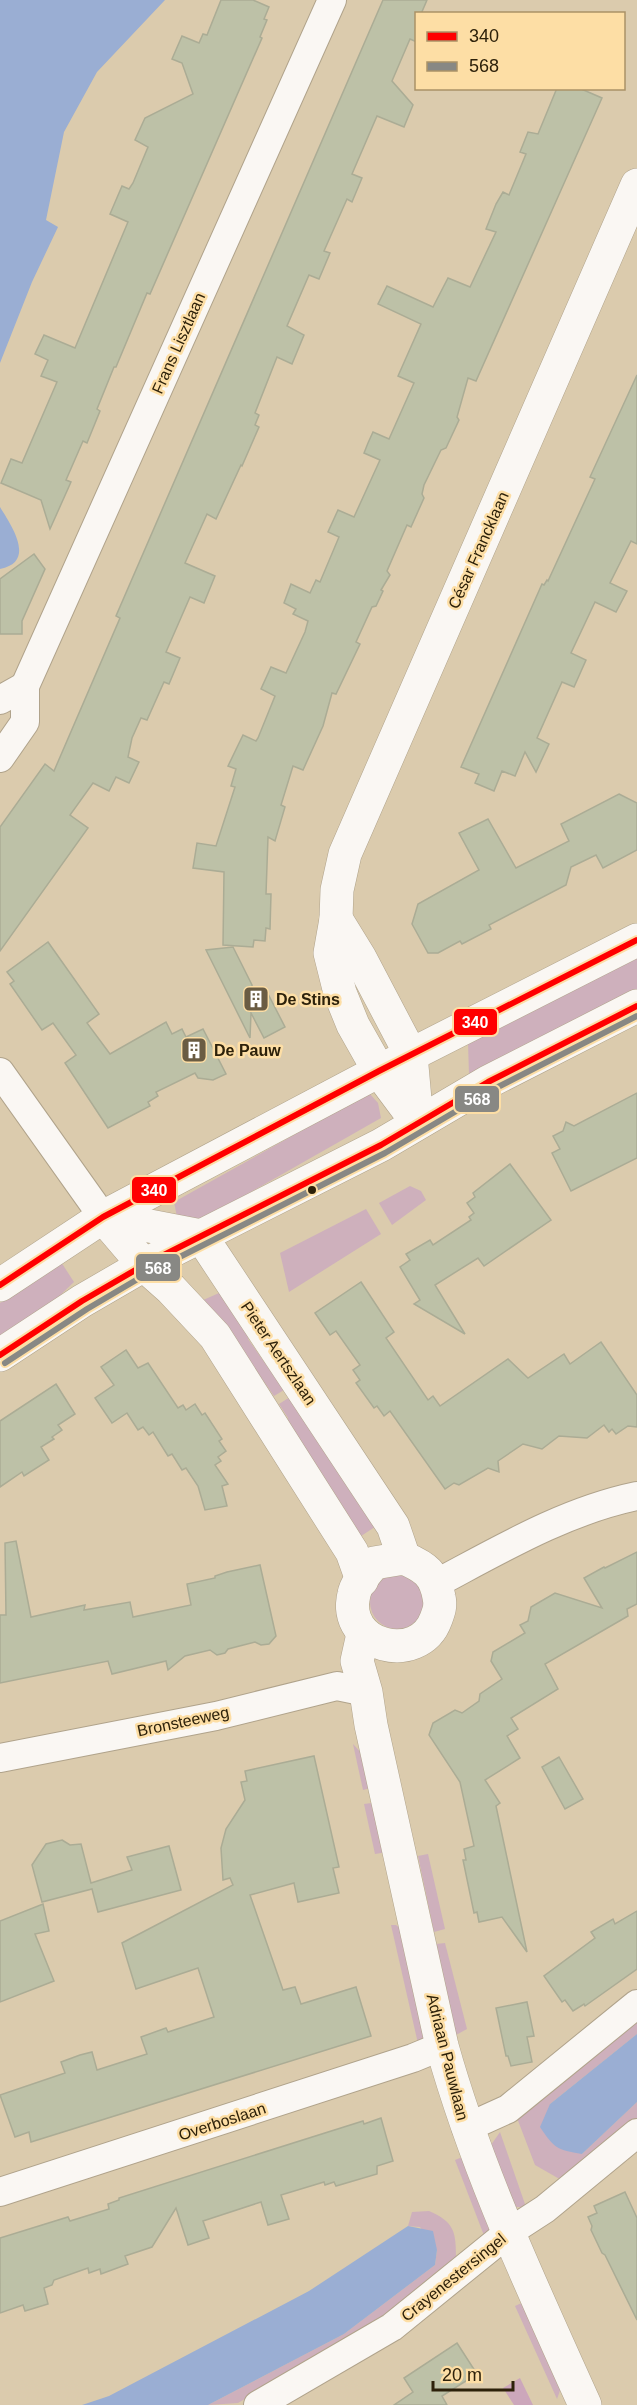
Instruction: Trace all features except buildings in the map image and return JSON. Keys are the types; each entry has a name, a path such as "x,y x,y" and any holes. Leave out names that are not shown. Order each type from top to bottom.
{"main road":[{"name":"César Francklaan","path":"417,1122 379,1071 353,1025 340,993 330,953 336,919 337,890 345,854 635,198"},
{"path":"336,919 360,958 411,1055 417,1122"},
{"path":"0,1285 103,1217 379,1071 637,940"},
{"path":"0,1355 82,1300 144,1265 381,1145 488,1082 637,1006"},
{"path":"103,1217 201,1236"},
{"path":"103,1217 144,1265 171,1288 215,1336 352,1552 362,1580"},
{"name":"Pieter Aertszlaan","path":"201,1236 393,1526 404,1558"},
{"path":"404,1558 423,1566 436,1583 441,1605 433,1628 417,1642 395,1646 379,1643 363,1634 356,1621 352,1608 354,1592 374,1563 404,1558"},
{"name":"Adriaan Pauwlaan","path":"363,1634 357,1661 366,1692 371,1725 442,2046 497,2242 585,2405"},
{"path":"366,1692 395,1646"}],"street":[{"name":"Frans Lisztlaan","path":"25,686 332,0"},
{"path":"0,700 25,686 25,722 0,759"},
{"path":"0,1072 103,1217"},
{"path":"436,1583 521,1537 607,1502 637,1496"},
{"name":"Bronsteeweg","path":"0,1758 216,1716 337,1686 366,1692"},
{"path":"466,2128 508,2109 637,2004"},
{"name":"Overboslaan","path":"0,2192 380,2069 442,2046"},
{"name":"Crayenestersingel","path":"258,2405 392,2327 637,2133"}],"shaded area":[{"path":"637,958 637,989 469,1074 468,1043"},
{"path":"369,1093 378,1103 381,1118 191,1226 177,1217 174,1202"},
{"path":"410,1186 421,1191 426,1200 392,1225 379,1203"},
{"path":"366,1209 381,1234 289,1292 280,1253"},
{"path":"61,1262 74,1282 52,1303 0,1339 0,1303"},
{"path":"219,1293 249,1328 248,1339 284,1390 274,1396 239,1346 201,1301"},
{"path":"290,1397 381,1523 358,1538 286,1429 288,1418 279,1404"},
{"path":"392,1575 402,1575 412,1579 420,1587 424,1602 420,1617 412,1625 402,1629 392,1629 382,1625 374,1617 370,1607 370,1597 374,1587 382,1579"},
{"path":"353,1744 365,1757 374,1787 363,1790"},
{"path":"379,1802 388,1852 375,1854 364,1804"},
{"path":"428,1854 445,1929 434,1932 418,1856"},
{"path":"391,1925 396,1925 406,1933 428,2035 419,2048"},
{"path":"445,1943 467,2029 456,2035 436,1944"},
{"path":"637,2018 637,2034 550,2104 582,2154 637,2102 637,2119 563,2181 535,2165 517,2118"},
{"path":"500,2132 526,2207 515,2207 491,2145"},
{"path":"465,2156 493,2229 485,2238 455,2160"},
{"path":"429,2211 444,2219 452,2228 456,2257 377,2322 238,2403 208,2405 344,2334 435,2265 437,2250 420,2227 408,2226 412,2212"},
{"path":"526,2301 562,2385 557,2399 515,2306"},
{"path":"520,2378 533,2405 514,2405 503,2388"}],"water":[{"path":"0,0 165,0 97,72 64,132 46,220 58,227 32,282 0,363"},
{"path":"0,507 15,533 19,551 17,559 11,565 0,569"},
{"path":"637,2034 637,2102 582,2154 557,2147 540,2127 550,2104"},
{"path":"408,2226 433,2231 437,2250 435,2265 344,2334 208,2405 82,2405 109,2396 309,2291"}],"transit line":[{"name":"340","path":"0,1285 103,1217 379,1071 637,940"},
{"name":"340","path":"0,1355 82,1301 144,1265 381,1145 488,1082 637,1006"},
{"name":"568","path":"5,1363 87,1309 148,1273 385,1153 492,1090 637,1016"}],"place":[{"name":"De Stins","path":"256,999"},
{"name":"De Pauw","path":"194,1050"}]}
